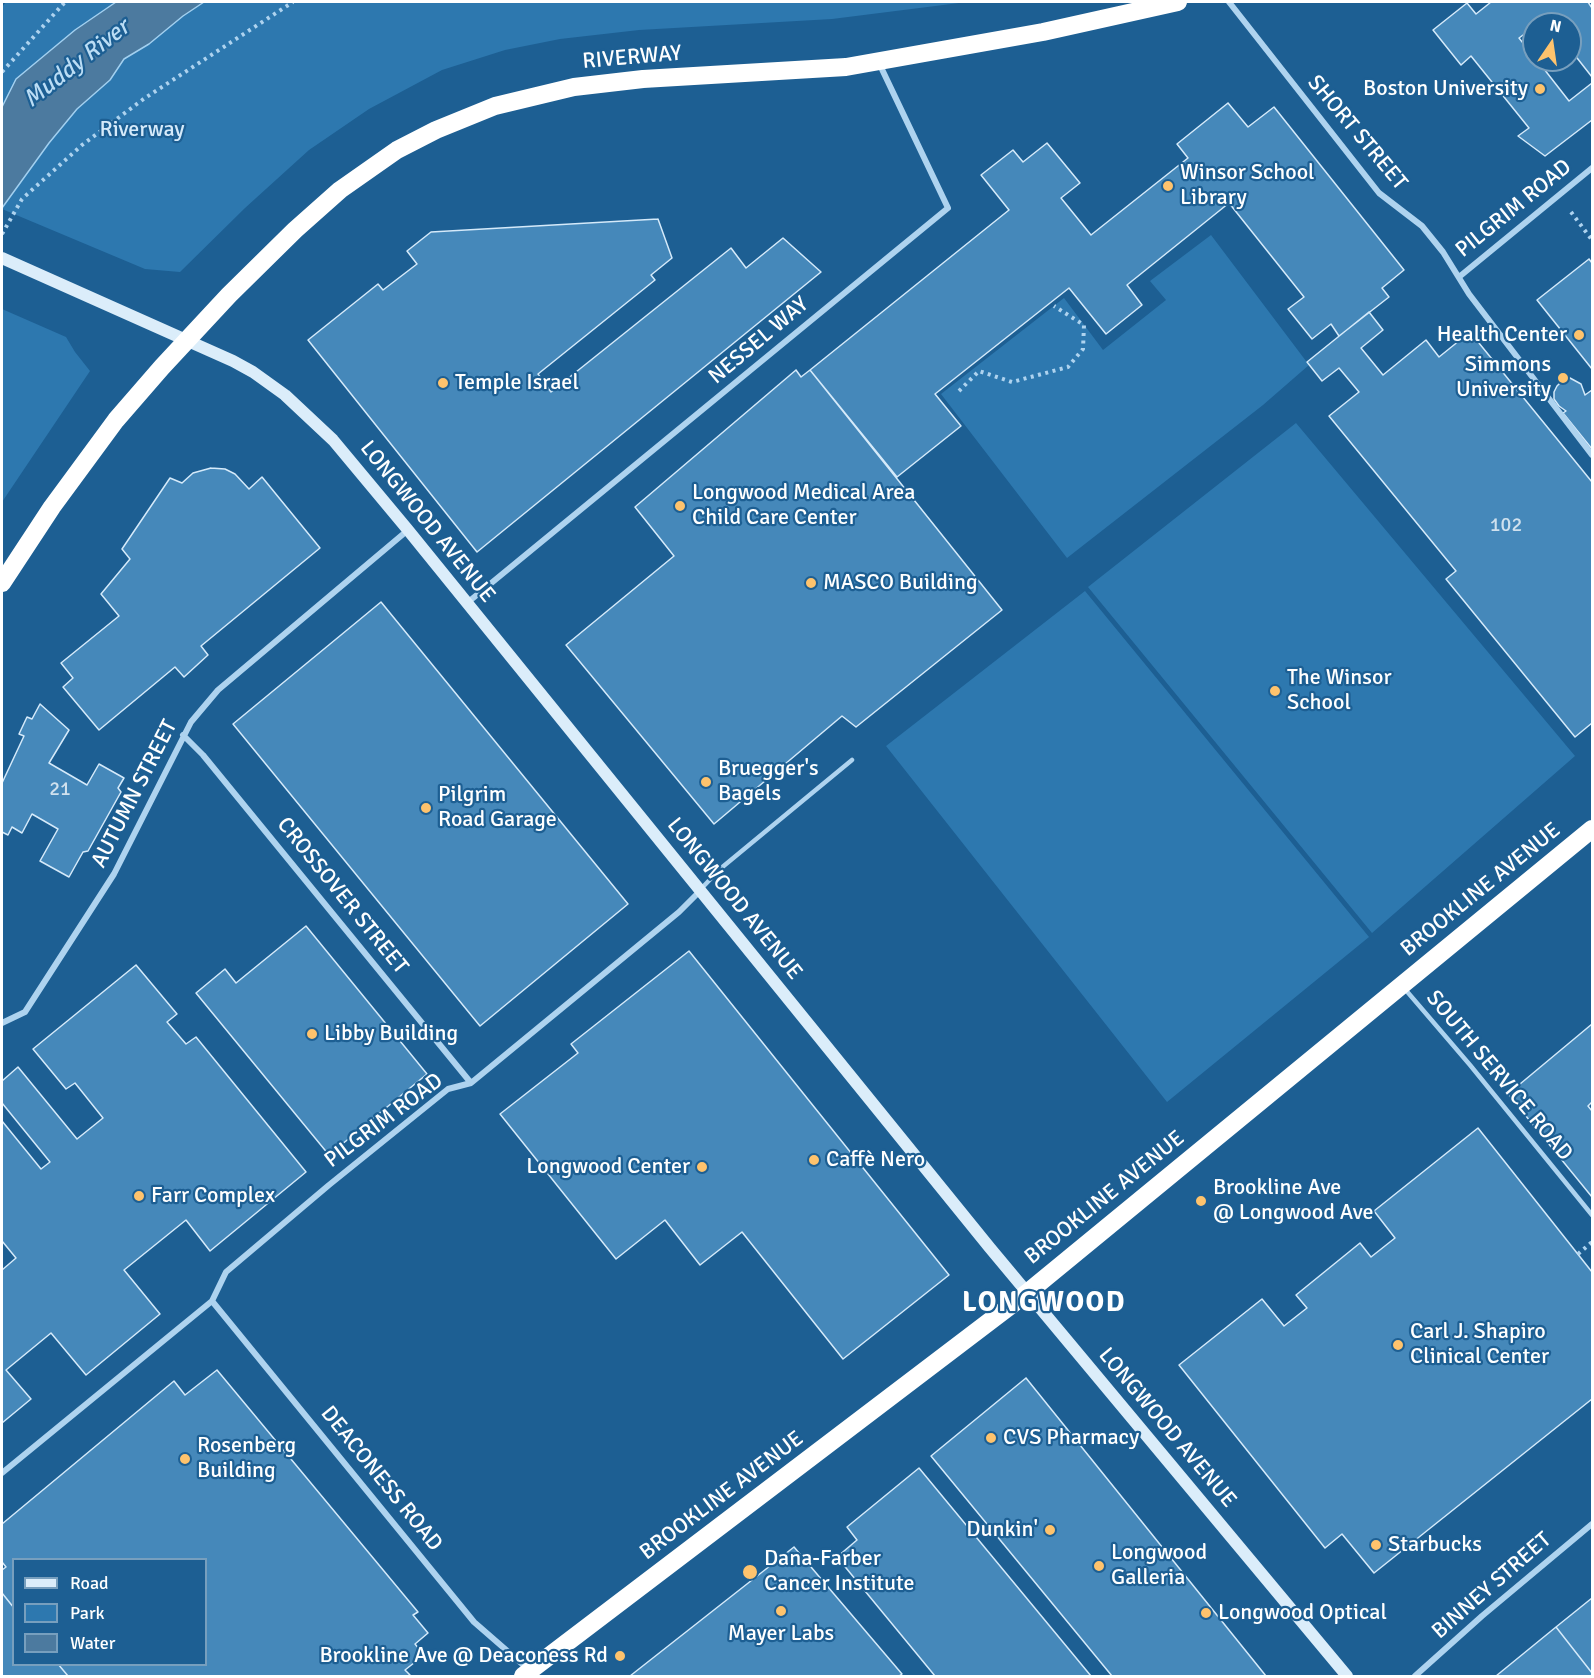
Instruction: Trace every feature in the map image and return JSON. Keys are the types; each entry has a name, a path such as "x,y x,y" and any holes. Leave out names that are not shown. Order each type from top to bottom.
{"highway":[{"name":"RIVERWAY","path":"2,583 52,507 116,420 187,341 275,249 340,190 397,150 454,122 495,106 574,87 643,80 810,70 878,62 1043,32 1178,2"},
{"name":"BROOKLINE AVENUE","path":"528,1675 1027,1293 1593,830"}],"main road":[{"name":"LONGWOOD AVENUE","path":"2,258 253,372 292,402 347,455 1027,1293 1347,1677"}],"street":[{"name":"SHORT STREET","path":"1229,2 1379,193 1422,226 1443,252 1459,278 1593,454"},
{"name":"NESSEL WAY","path":"467,603 948,208 878,62"},
{"name":"PILGRIM ROAD","path":"1459,278 1593,168"},
{"name":"AUTUMN STREET","path":"2,1023 26,1012 114,874 191,722 218,690 408,530"},
{"name":"CROSSOVER STREET","path":"183,735 203,755 471,1083"},
{"name":"PILGRIM ROAD","path":"2,1473 212,1301 225,1272 448,1089 471,1083 679,912 700,890"},
{"name":"DEACONESS ROAD","path":"212,1301 474,1623 528,1675"},
{"name":"BINNEY STREET","path":"1415,1677 1482,1616 1593,1524"}],"lane":[{"name":"PILGRIM ROAD","path":"700,890 720,869 852,760"},
{"name":"SOUTH SERVICE ROAD","path":"1402,986 1593,1215"}],"path":[{"path":"2,72 65,2"},
{"path":"2,234 22,199 82,145 145,98 293,2"},
{"path":"1571,212 1593,240"},
{"path":"958,391 978,371 1012,382 1068,367 1083,349 1084,325 1054,306"},
{"path":"1578,1254 1593,1242"}],"green space":[{"name":"Riverway","path":"6,2 967,2 832,19 639,30 560,39 505,50 442,70 369,109 309,150 245,208 180,272 145,269 2,209 2,7"},
{"path":"1211,235 1309,365 1263,405 1067,558 941,394 1064,298 1103,350 1166,300 1150,281"},
{"path":"2,309 66,337 90,371 2,502"},
{"path":"1296,423 1575,756 1372,933 1088,587"},
{"path":"1085,591 1369,937 1167,1102 886,746"}],"water":[{"name":"Muddy River","path":"116,2 204,2 149,44 124,59 110,80 77,109 49,143 2,208 2,107 16,79 75,30"}],"building":[{"name":"Boston University","path":"1491,2 1588,2 1592,8 1592,77 1582,64 1582,12 1522,12 1522,36 1519,38 1522,42 1522,72 1546,72 1569,101 1592,83 1592,120 1545,156 1518,136 1529,128 1471,56 1461,65 1433,30 1467,3 1476,14"},
{"path":"1228,103 1248,127 1274,107 1404,270 1382,288 1389,297 1339,336 1331,324 1312,339 1288,309 1304,297 1229,203 1127,285 1142,305 1106,334 1069,288 935,394 961,426 897,477 810,370 1009,210 981,175 1013,150 1023,162 1047,143 1080,183 1061,198 1091,235 1188,158 1177,144"},
{"name":"Temple Israel","path":"658,219 672,258 651,275 655,280 538,374 551,392 731,248 746,268 783,238 821,272 477,552 308,340 378,284 383,290 417,264 407,251 431,232"},
{"name":"Health Center","path":"1589,259 1592,263 1592,369 1537,300"},
{"path":"1369,312 1383,330 1361,348 1383,375 1426,340 1439,357 1470,332 1592,482 1592,723 1575,737 1446,579 1456,571 1329,416 1359,392 1339,368 1322,381 1307,362"},
{"name":"MASCO Building","path":"796,370 801,377 810,370 1002,610 856,727 842,716 714,824 566,645 674,556 635,507"},
{"path":"1570,378 1581,384 1585,395 1592,390 1592,449 1563,413 1566,411 1554,399 1557,386 1563,380"},
{"path":"211,468 225,469 235,474 249,489 262,477 320,548 201,646 208,655 184,677 175,667 99,730 63,687 73,678 61,663 119,616 101,594 130,559 122,549 170,478 182,483 193,473"},
{"name":"Pilgrim Road Garage","path":"381,602 628,904 480,1026 233,724"},
{"path":"40,704 69,730 49,763 87,785 99,764 124,778 118,788 121,792 88,851 83,852 69,877 40,861 58,829 32,814 22,833 12,827 8,835 2,832 2,783 24,736 19,734 27,717 32,719"},
{"name":"Libby Building","path":"306,926 427,1074 329,1155 196,993 225,969 236,983"},
{"name":"Longwood Center","path":"689,951 949,1275 843,1359 742,1232 700,1265 665,1220 616,1259 500,1114 578,1053 571,1044"},
{"name":"Farr Complex","path":"136,965 177,1014 167,1022 186,1044 196,1037 306,1172 210,1251 186,1220 124,1270 160,1314 86,1375 51,1333 6,1370 31,1399 2,1423 2,1270 16,1258 2,1241 2,1121 41,1169 50,1162 2,1103 2,1081 18,1067 77,1139 103,1118 75,1083 66,1089 33,1049"},
{"path":"1592,1024 1592,1102 1588,1106 1592,1111 1592,1197 1508,1094"},
{"name":"Carl J. Shapiro Clinical Center","path":"1478,1128 1592,1272 1592,1399 1374,1573 1342,1534 1325,1548 1179,1365 1262,1299 1284,1326 1307,1308 1296,1295 1360,1243 1371,1257 1395,1238 1374,1211"},
{"name":"Rosenberg Building","path":"217,1370 418,1612 413,1615 428,1633 415,1644 424,1655 405,1670 410,1675 68,1676 60,1666 207,1666 207,1558 12,1558 12,1606 2,1593 2,1570 6,1567 2,1562 2,1524 174,1381 185,1395"},
{"name":"Longwood Galleria","path":"1026,1378 1266,1676 1112,1676 931,1456"},
{"path":"919,1468 1091,1676 935,1676 837,1557 857,1540 847,1527"},
{"name":"Mayer Labs","path":"794,1547 902,1674 899,1676 630,1676"},
{"path":"2,1593 12,1606 12,1666 60,1666 68,1676 2,1676"},
{"path":"1592,1598 1592,1673 1556,1627"},
{"path":"1556,1627 1592,1676 1496,1676"}],"place":[{"name":"Boston University","path":"1540,89"},
{"name":"Winsor School Library","path":"1168,186"},
{"name":"Health Center","path":"1579,335"},
{"name":"Simmons University","path":"1563,378"},
{"name":"Temple Israel","path":"443,383"},
{"name":"Longwood Medical Area Child Care Center","path":"680,506"},
{"name":"MASCO Building","path":"811,583"},
{"name":"The Winsor School","path":"1275,691"},
{"name":"Bruegger's Bagels","path":"706,782"},
{"name":"Pilgrim Road Garage","path":"426,808"},
{"name":"Libby Building","path":"312,1034"},
{"name":"Caffè Nero","path":"814,1160"},
{"name":"Longwood Center","path":"702,1167"},
{"name":"Farr Complex","path":"139,1196"},
{"name":"Brookline Ave @ Longwood Ave","path":"1201,1201"},
{"name":"Carl J. Shapiro Clinical Center","path":"1398,1345"},
{"name":"CVS Pharmacy","path":"991,1438"},
{"name":"Rosenberg Building","path":"185,1459"},
{"name":"Dunkin'","path":"1050,1530"},
{"name":"Starbucks","path":"1376,1545"},
{"name":"Longwood Galleria","path":"1099,1566"},
{"name":"Dana-Farber Cancer Institute","path":"750,1572"},
{"name":"Mayer Labs","path":"781,1611"},
{"name":"Longwood Optical","path":"1206,1613"},
{"name":"Brookline Ave @ Deaconess Rd","path":"620,1656"}],"district":[{"name":"LONGWOOD","path":"1044,1304"}]}
